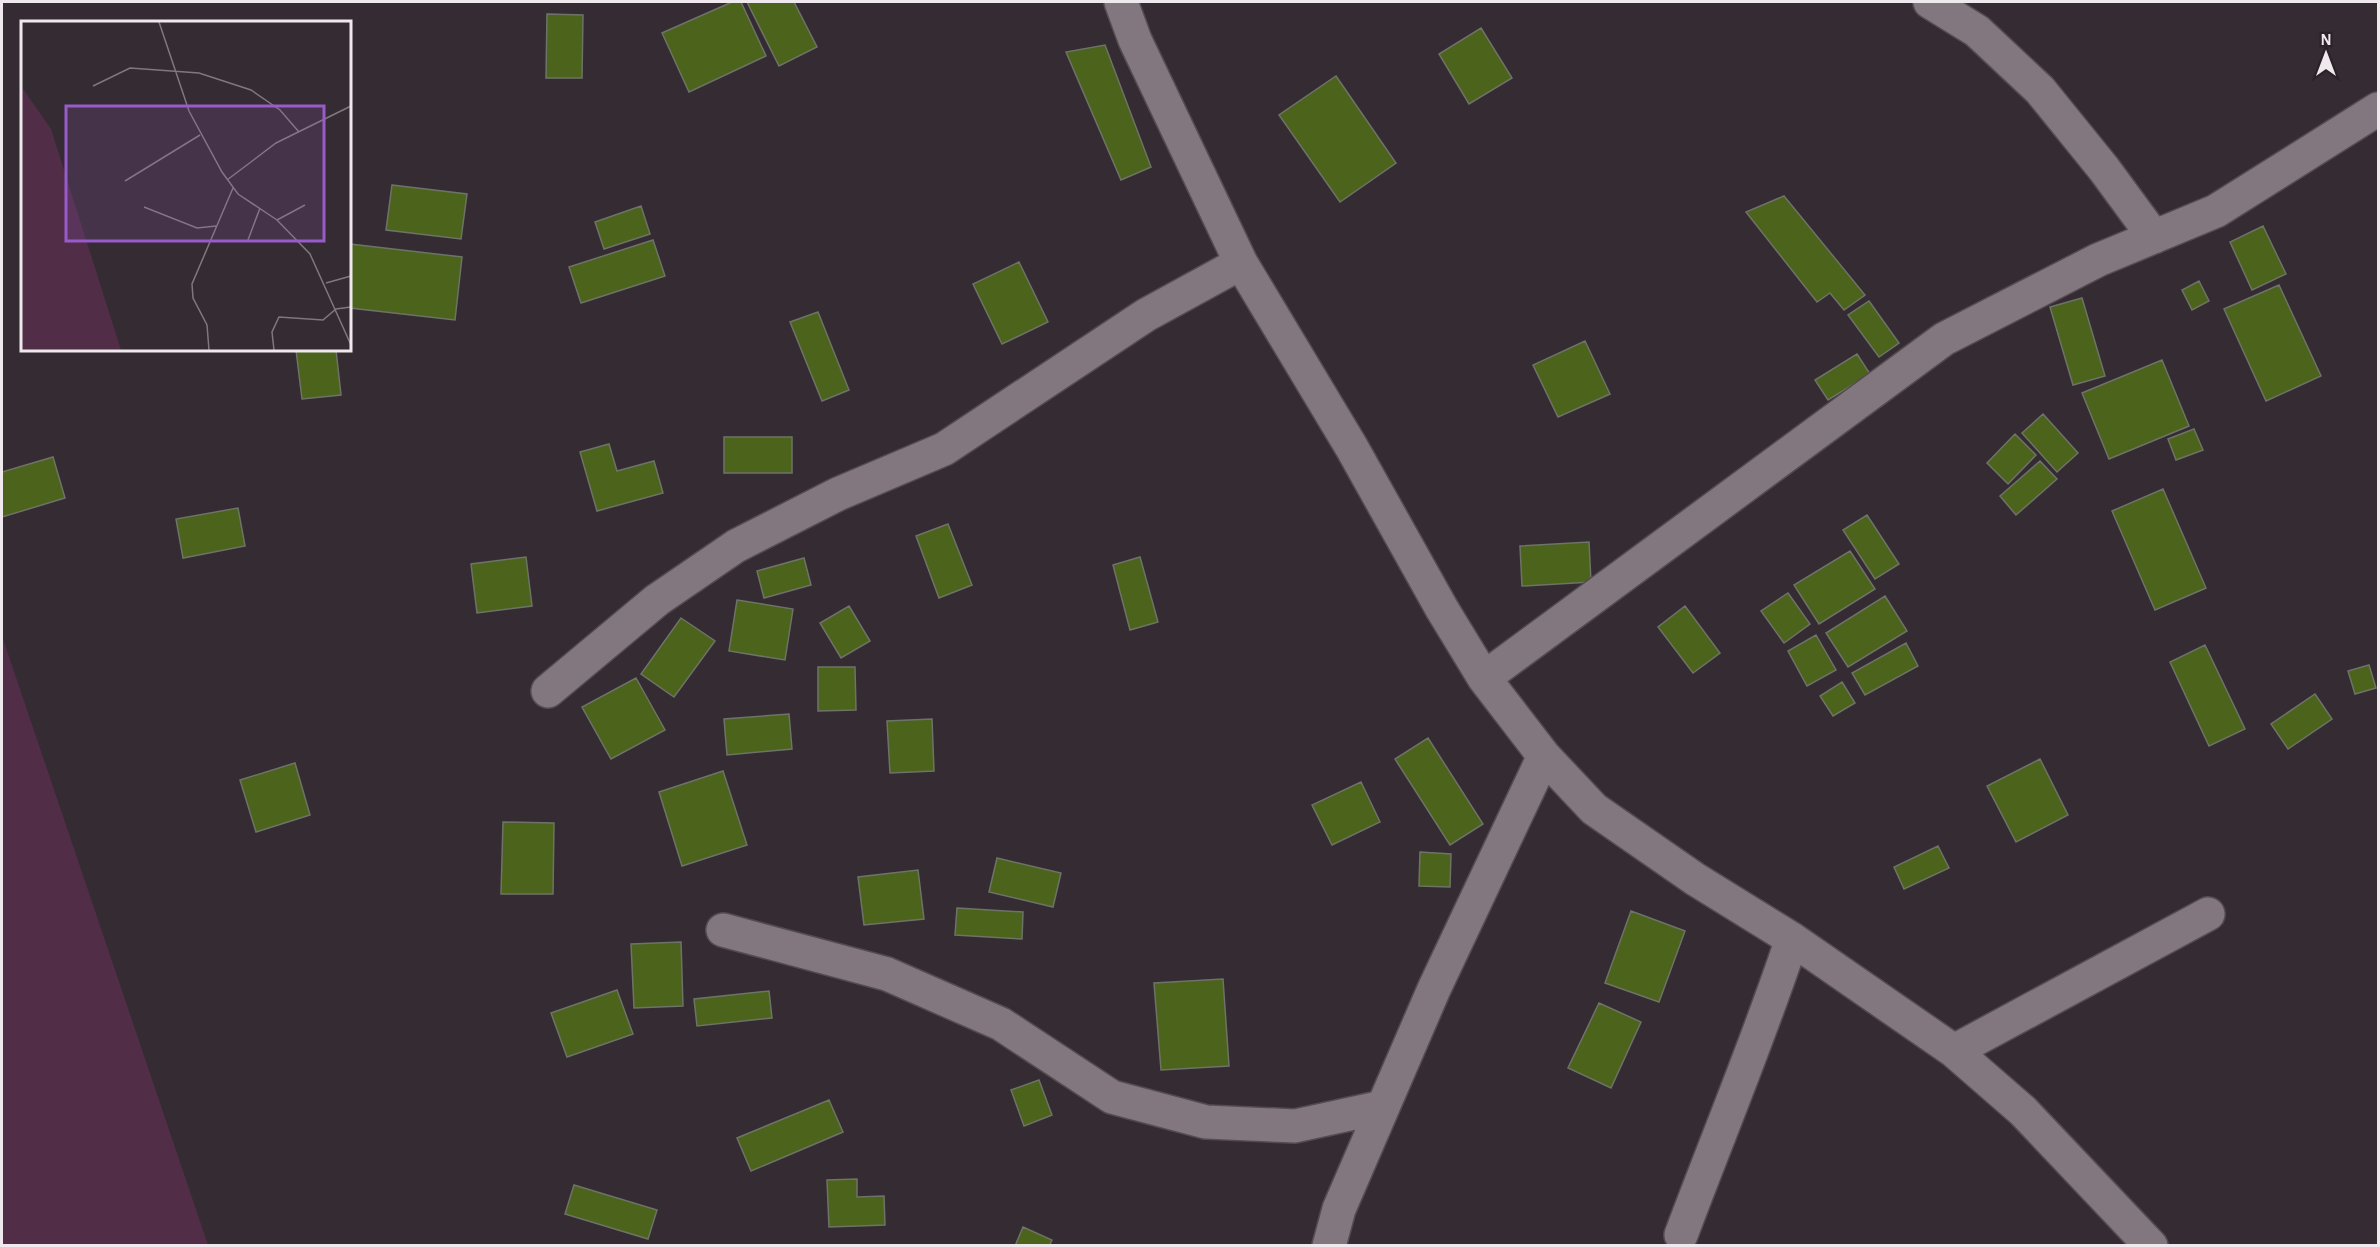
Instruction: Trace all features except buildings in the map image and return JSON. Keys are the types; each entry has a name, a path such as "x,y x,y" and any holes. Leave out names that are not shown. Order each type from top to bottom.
{"street":[{"path":"1121,2 1135,40 1241,263 1352,448 1442,609 1484,678 1544,756 1594,809 1695,879 1792,939 1954,1051 2023,1111 2151,1245"},
{"path":"1930,2 1977,31 2040,90 2104,169 2154,237"},
{"path":"1484,678 1944,339 2098,260 2216,211 2379,109"},
{"path":"548,691 657,600 736,546 838,494 944,449 1146,315 1241,263"},
{"path":"1329,1245 1339,1209 1382,1107 1434,989 1544,756"},
{"path":"1954,1051 2208,914"},
{"path":"723,930 886,974 1000,1024 1112,1096 1206,1122 1295,1126 1382,1107"},
{"path":"1681,1235 1766,1018 1792,939"}],"shaded area":[{"path":"2,636 208,1245 2,1245"}]}
